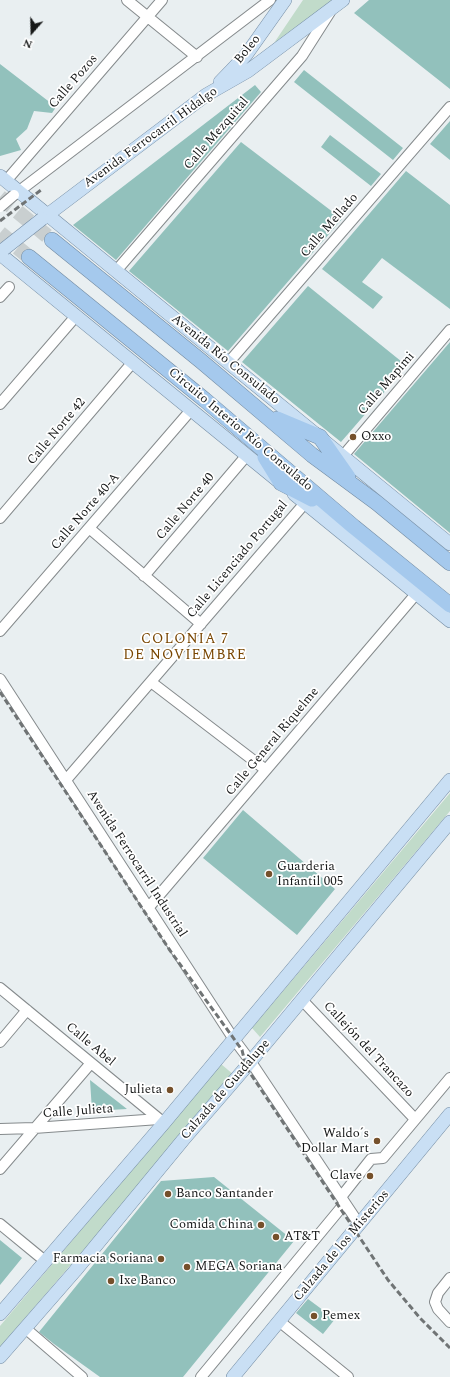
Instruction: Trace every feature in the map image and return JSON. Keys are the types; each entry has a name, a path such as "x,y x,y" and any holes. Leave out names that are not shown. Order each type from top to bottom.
{"highway":[{"name":"Circuito Interior Río Consulado","path":"52,240 201,361 317,459 355,486 450,563"},
{"name":"Circuito Interior Río Consulado","path":"29,257 206,400 333,509 450,604"},
{"path":"263,414 320,436 355,486"},
{"path":"258,445 281,483 333,509"}],"main road":[{"name":"Boleo","path":"206,95 246,55 285,0"},
{"name":"Avenida Ferrocarril Hidalgo","path":"2,252 45,216 206,95 248,71 343,0"},
{"name":"Avenida Río Consulado","path":"3,179 17,194 229,362 450,544"},
{"path":"2,252 76,316 450,621"},
{"name":"Calzada de Guadalupe","path":"0,1314 161,1121 233,1038 450,780"},
{"name":"Calzada de Guadalupe","path":"0,1357 75,1271 183,1140 251,1062 450,822"},
{"name":"Calzada de los Misterios","path":"233,1377 450,1114"}],"street":[{"path":"127,0 197,56"},
{"name":"Calle Pozos","path":"3,179 162,0"},
{"path":"0,207 270,0"},
{"name":"Calle Mezquital","path":"116,271 302,56 332,9"},
{"name":"Calle Mellado","path":"229,362 450,107"},
{"path":"0,298 9,287"},
{"path":"0,404 76,316"},
{"name":"Calle Mapimi","path":"343,456 450,330"},
{"name":"Calle Norte 42","path":"0,518 133,362"},
{"name":"Calle Norte 40-A","path":"0,631 191,410"},
{"name":"Calle Norte 40","path":"144,576 247,455"},
{"name":"Calle Licenciado Portugal","path":"66,780 305,503"},
{"path":"89,528 201,624"},
{"name":"Calle General Riquelme","path":"149,907 416,594"},
{"name":"Avenida Ferrocarril Industrial","path":"0,679 233,1038 251,1062 359,1224"},
{"path":"152,682 266,770"},
{"name":"Calle Abel","path":"0,988 161,1121"},
{"name":"Callejón del Trancazo","path":"302,1000 415,1119"},
{"path":"0,1042 27,1010"},
{"path":"0,1170 34,1128 91,1063"},
{"name":"Calzada de los Misterios","path":"201,1377 343,1200 371,1160 383,1158 450,1078"},
{"name":"Calle Julieta","path":"0,1129 161,1121"},
{"path":"0,1224 45,1261"},
{"path":"450,1278 438,1293 435,1302 438,1309 450,1322"},
{"path":"279,1321 348,1377"},
{"path":"25,1328 82,1377"}],"green space":[{"path":"303,0 333,0 274,43"},
{"path":"450,793 450,811 260,1037 252,1028"},
{"path":"221,1064 234,1075 0,1347 0,1326"}],"building":[{"path":"369,0 450,0 450,89 354,13"},
{"path":"0,64 56,107 52,113 34,111 27,129 16,139 21,150 0,156"},
{"path":"304,70 403,148 393,160 294,82"},
{"path":"255,85 261,92 116,260 73,225"},
{"path":"450,121 450,160 430,144"},
{"path":"330,135 381,174 371,186 321,147"},
{"path":"241,142 342,219 228,351 129,271"},
{"path":"406,171 450,205 450,309 382,258 362,282 383,297 373,309 322,269"},
{"path":"308,286 407,366 341,442 242,362"},
{"path":"450,342 450,533 354,454"},
{"name":"Guarderia Infantil 005","path":"243,810 335,889 297,935 203,858"},
{"path":"90,1080 127,1109 92,1111"},
{"path":"214,1177 294,1241 183,1377 100,1377 39,1332 161,1181"},
{"path":"0,1240 22,1258 0,1285"},
{"name":"Pemex","path":"308,1299 335,1319 323,1334 296,1313"}],"tunnel":[{"path":"0,197 52,240"},
{"path":"0,233 29,257"}],"railway":[{"path":"0,221 41,190"},
{"path":"0,692 169,949 242,1050 246,1067 388,1280 420,1318 450,1348"}],"place":[{"name":"Oxxo","path":"353,437"},
{"name":"Guarderia Infantil 005","path":"269,874"},
{"name":"Julieta","path":"170,1090"},
{"name":"Waldo´s Dollar Mart","path":"377,1141"},
{"name":"Clave","path":"370,1176"},
{"name":"Banco Santander","path":"168,1194"},
{"name":"Comida China","path":"261,1225"},
{"name":"AT&T","path":"276,1237"},
{"name":"Farmacia Soriana","path":"161,1259"},
{"name":"MEGA Soriana","path":"187,1267"},
{"name":"Ixe Banco","path":"111,1281"},
{"name":"Pemex","path":"314,1316"}],"district":[{"name":"COLONIA 7 DE NOVIEMBRE","path":"185,648"}]}
